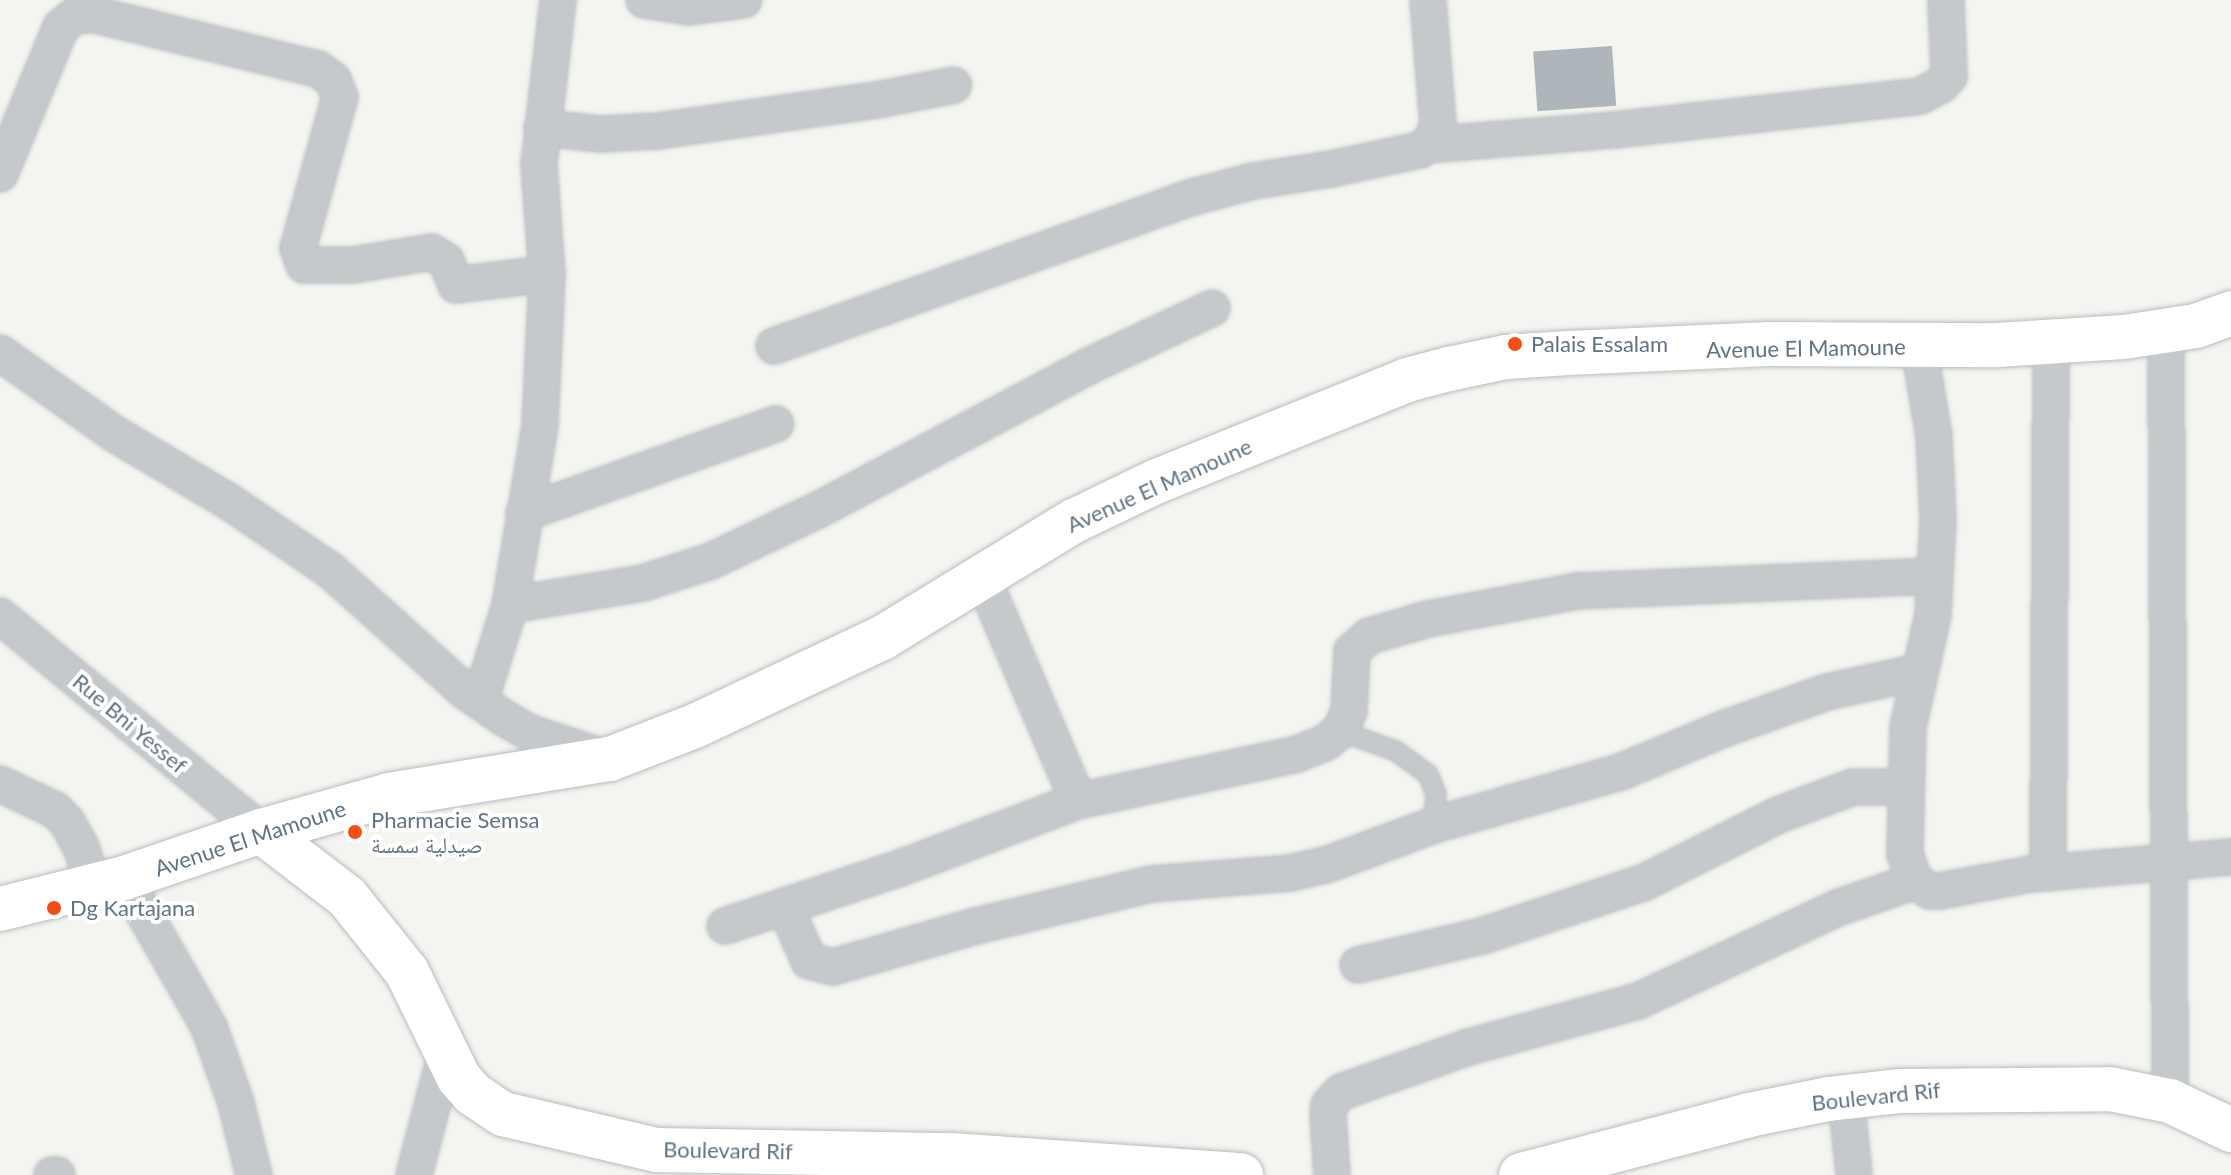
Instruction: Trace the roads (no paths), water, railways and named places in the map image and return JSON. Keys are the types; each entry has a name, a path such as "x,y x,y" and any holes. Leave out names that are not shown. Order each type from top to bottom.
{"street":[{"path":"480,701 510,605 540,425 547,274 539,164 558,0"},
{"path":"644,0 689,7 744,0"},
{"path":"1427,145 1438,125 1428,0"},
{"path":"774,346 1193,197 1253,181 1412,153 1427,145 1614,130 1920,96 1941,85 1949,76 1946,0"},
{"path":"0,174 61,27 76,15 96,15 318,69 333,80 340,97 298,248 304,265 353,265 432,252 446,261 456,285 547,274"},
{"path":"542,128 601,134 658,131 877,100 954,85"},
{"path":"510,605 643,583 711,561 818,510 1089,366 1212,308"},
{"name":"Avenue El Mamoune","path":"0,909 109,882 261,831 389,795 610,759 697,725 882,638 1074,521 1155,482 1407,380 1506,357 1769,344 1919,347 2051,342 2166,331 2196,326 2231,313"},
{"path":"2166,331 2166,714 2172,864 2170,1101"},
{"path":"2048,873 2051,342"},
{"path":"1919,347 1937,471 1933,615 1908,727 1905,854 1915,881 1930,891 2048,873 2231,857"},
{"path":"0,353 115,434 231,503 330,570 480,701 530,733 610,759"},
{"path":"524,513 776,424"},
{"path":"725,926 986,837 1078,801 1297,754 1326,742 1340,731 1349,711 1349,660 1356,644 1369,636 1428,619 1578,591 1935,576"},
{"path":"983,579 1078,801"},
{"name":"Rue Bni Yessef","path":"0,616 261,831"},
{"path":"785,906 809,961 833,967 976,926 1151,884 1290,873 1326,865 1434,825 1623,771 1726,728 1827,692 1918,672"},
{"path":"0,784 55,810 67,822 81,847 109,882 209,1027 236,1103 254,1175"},
{"path":"1358,965 1482,936 1631,887 1672,871 1778,815 1853,787 1906,787"},
{"name":"Boulevard Rif","path":"261,831 347,897 387,944 423,1004 445,1057 473,1094 503,1114 654,1163 952,1155 1241,1175"},
{"path":"1332,1175 1328,1114 1329,1105 1341,1092 1469,1047 1638,1001 1837,908 1915,881"},
{"path":"414,1175 445,1057"},
{"name":"Boulevard Rif","path":"1521,1175 1736,1118 1846,1097 1901,1091 2060,1086 2110,1089 2170,1101 2198,1111 2231,1130"},
{"path":"1846,1097 1854,1175"}],"lane":[{"path":"1340,731 1396,751 1428,774 1436,794 1434,825"}],"place":[{"name":"Palais Essalam","path":"1515,344"},
{"name":"Pharmacie Semsa صيدلية سمسة","path":"355,832"},
{"name":"Dg Kartajana","path":"54,908"}]}
